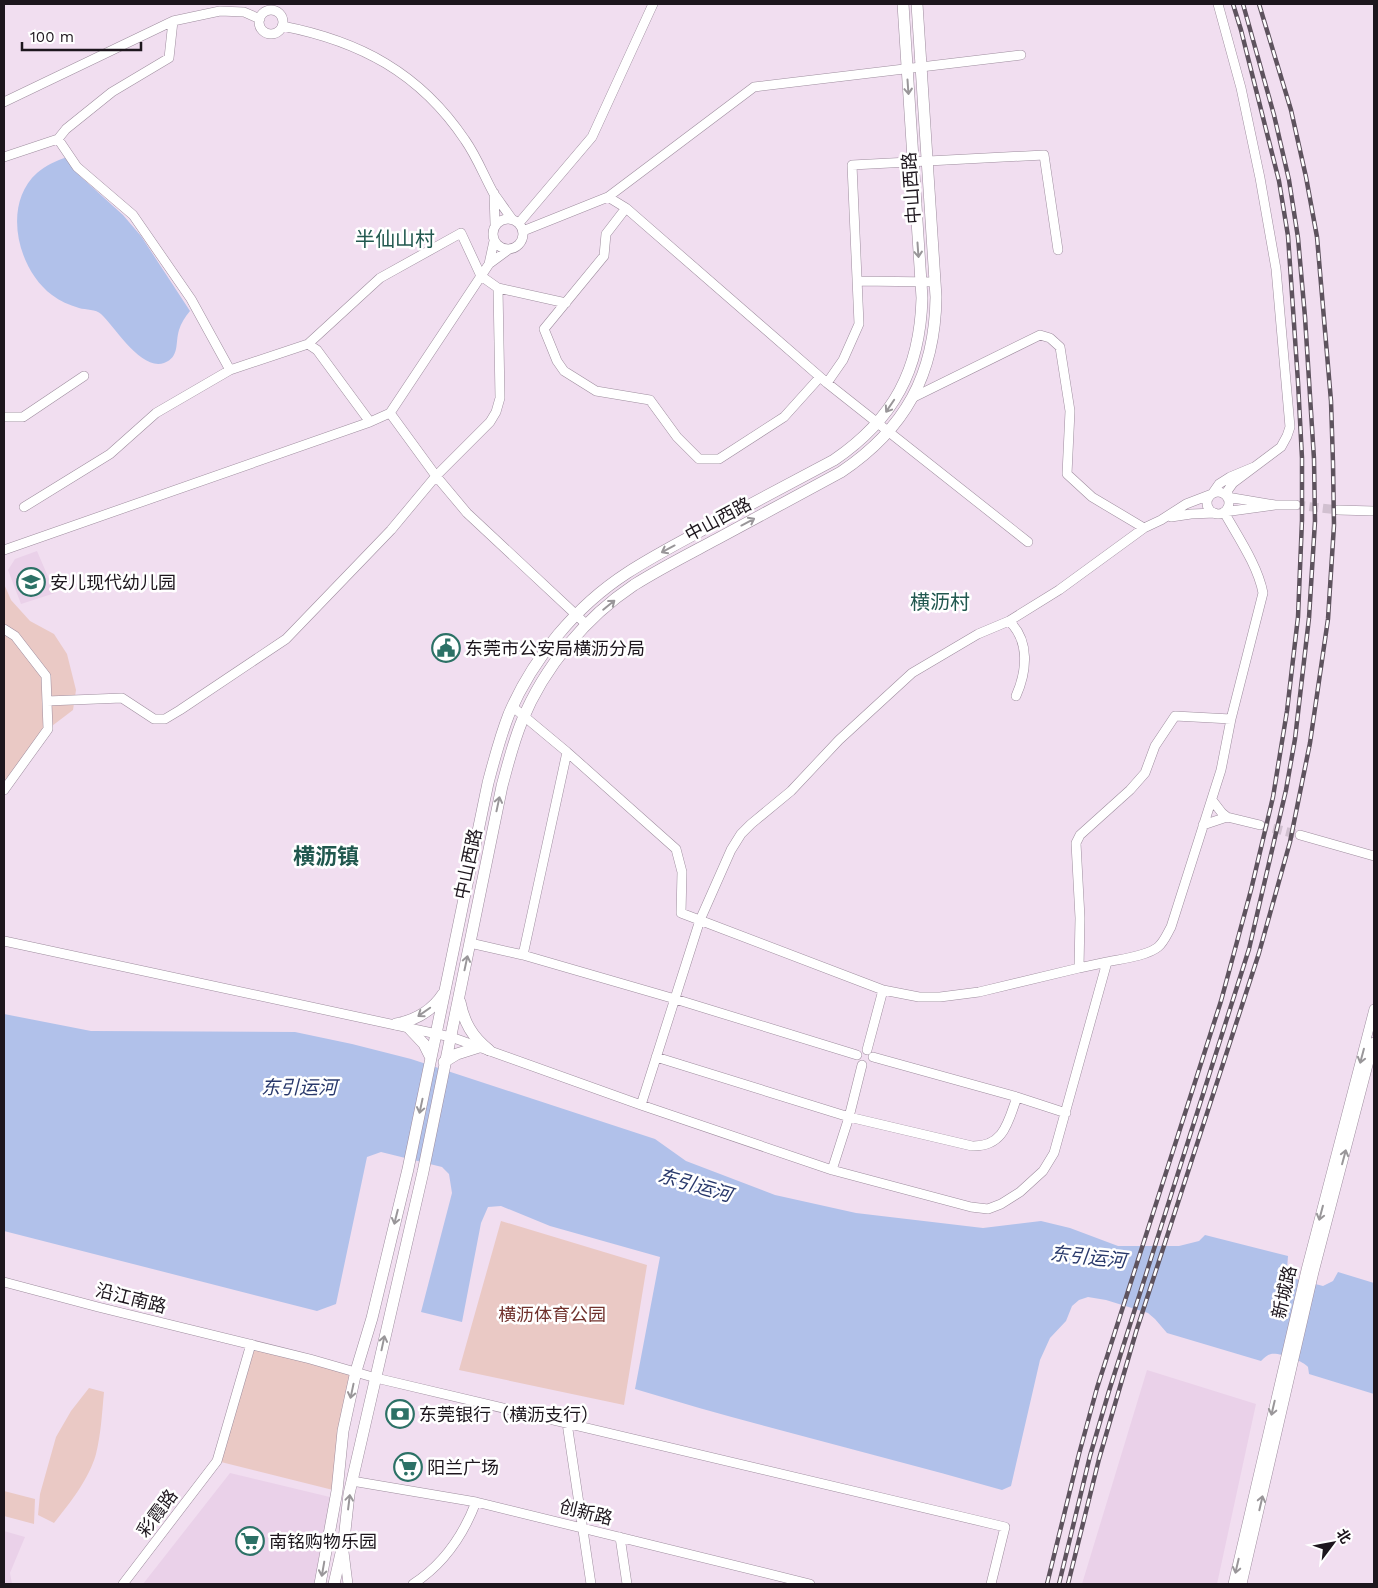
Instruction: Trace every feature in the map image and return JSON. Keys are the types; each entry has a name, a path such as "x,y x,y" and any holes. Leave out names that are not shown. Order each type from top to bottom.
{"main road":[{"name":"中山西路","path":"320,1584 337,1491 343,1431 356,1371 372,1318 408,1169 488,783 497,748 526,680 547,650 576,616 596,596 626,574 657,555 834,460 857,443 878,423 900,391 914,355 921,317 920,282 903,4"},
{"name":"中山西路","path":"334,1584 344,1540 352,1481 422,1172 502,786 511,752 524,716 558,658 606,607 634,585 664,567 841,472 874,447 902,416 926,366 933,339 935,282 917,4"},
{"path":"431,1058 424,1044 402,1026 425,1013 446,990"},
{"path":"444,1062 457,1054 484,1049 467,1026 460,994"}],"street":[{"path":"518,224 592,137 653,4"},
{"path":"1218,4 1241,88 1260,178 1276,269 1290,426 1281,447 1230,486 1227,497 1228,506 1224,512"},
{"path":"271,7 278,12 283,22 280,30 274,34 266,33 260,27 262,15 271,7"},
{"path":"4,102 173,22 220,11 244,12 260,19"},
{"path":"4,157 58,139 66,129 112,92 169,58 173,22"},
{"path":"282,26 314,32 344,42 372,56 400,72 424,92 446,115 466,140 494,193 518,224 523,236 517,247 508,250 489,264"},
{"path":"4,550 370,422 390,413 489,264 494,241 492,232 496,224 503,219 518,224 608,197 754,87 1021,56"},
{"path":"58,139 78,167 133,215 191,299 230,370"},
{"path":"626,208 606,234 604,256 544,329 556,361 564,371 596,391 650,400 677,437 700,459 719,459 784,417 842,360 859,324 852,165 1044,155 1058,250"},
{"path":"494,193 496,224"},
{"path":"608,197 626,208 823,380 1028,542"},
{"path":"24,507 110,454 156,413 230,370 308,344 380,278 461,233 482,276 498,288 566,302"},
{"path":"494,241 500,248 508,250"},
{"path":"858,281 935,282"},
{"path":"47,701 122,698 154,720 166,719 286,639 391,530 436,476 490,422 498,408 500,398 498,288"},
{"path":"912,398 1040,335 1050,338 1060,348 1070,411 1068,474 1092,497 1144,528"},
{"path":"308,344 324,358 370,422"},
{"path":"4,418 23,417 84,376"},
{"path":"390,413 466,513 587,625"},
{"path":"1214,513 1209,509 1207,503 1209,496 1218,484 1254,467"},
{"path":"641,1105 700,920 731,850 741,834 791,791 839,740 912,672 978,634 1009,622 1059,590 1144,528 1186,504 1215,492 1222,492 1227,497 1275,505"},
{"path":"1161,520 1180,515 1224,512 1275,505 1296,505"},
{"path":"1338,510 1374,511"},
{"path":"513,707 567,752 676,849 682,872 681,913 883,990 919,997 940,997 979,992 1148,952 1157,948 1165,939 1212,800 1221,770 1231,718 1263,593 1261,582 1224,512"},
{"path":"1009,622 1015,627 1022,639 1025,658 1023,678 1016,696"},
{"path":"4,629 15,636 46,676 48,730 4,790"},
{"path":"1079,968 1080,918 1076,843 1080,835 1130,790 1145,773 1156,746 1175,716 1231,718"},
{"path":"523,955 567,752"},
{"path":"1212,800 1227,817 1260,825"},
{"path":"1203,826 1227,817"},
{"path":"1300,835 1374,856"},
{"path":"4,941 437,1033 832,1170 971,1207 988,1208 1001,1204 1020,1192 1043,1172 1054,1153 1107,962"},
{"path":"470,943 523,955 857,1055"},
{"path":"883,990 870,1054 871,1063 865,1066 862,1065 858,1061 857,1055 861,1050 870,1054 1066,1113"},
{"name":"新城路","path":"1232,1584 1289,1361 1374,1009"},
{"name":"新城路","path":"1310,1271 1374,1042"},
{"path":"656,1058 849,1117 967,1146 981,1146 995,1140 1003,1132 1017,1097"},
{"path":"832,1170 849,1117 862,1065"},
{"name":"沿江南路","path":"4,1282 356,1371 376,1378 1004,1527 990,1584"},
{"name":"彩霞路","path":"123,1584 217,1461 251,1344"},
{"name":"新城路","path":"1242,1584 1289,1361"},
{"path":"568,1423 591,1584"},
{"name":"创新路","path":"352,1481 476,1502 583,1528 778,1580 810,1584"},
{"path":"413,1584 436,1566 449,1552 460,1537 476,1502"},
{"path":"620,1538 627,1584"},
{"path":"344,1540 348,1584"}],"shaded area":[{"name":"安儿现代幼儿园","path":"37,551 55,593 21,604 8,570 15,559"},
{"path":"1147,1370 1256,1404 1217,1584 1082,1584"},
{"name":"南铭购物乐园","path":"230,1473 334,1498 314,1584 143,1584"},
{"path":"4,1531 25,1537 10,1573 12,1584 4,1584"}],"green space":[{"path":"4,584 11,600 30,621 54,634 67,654 76,690 73,710 48,729 4,790"},
{"name":"横沥体育公园","path":"501,1221 647,1265 624,1405 459,1370"},
{"path":"251,1344 356,1371 337,1491 217,1461"},
{"path":"89,1388 104,1392 96,1454 84,1482 54,1523 38,1515 40,1494 56,1437 71,1411"},
{"path":"4,1491 35,1499 34,1524 4,1516"}],"water":[{"path":"67,157 80,176 123,215 141,236 190,311 180,327 173,357 164,363 155,364 146,361 129,346 99,312 75,307 55,297 40,284 30,269 18,236 17,218 20,201 26,186 37,173 51,163"},
{"name":"东引运河","path":"4,1014 91,1031 295,1032 352,1044 411,1059 655,1139 686,1161 775,1195 856,1213 983,1228 1041,1221 1070,1228 1118,1246 1179,1246 1199,1241 1205,1235 1288,1256 1287,1269 1296,1279 1323,1286 1333,1281 1338,1272 1374,1283 1374,1394 1309,1374 1306,1365 1285,1356 1271,1354 1261,1361 1167,1333 1148,1313 1106,1300 1088,1297 1079,1300 1072,1306 1066,1321 1050,1338 1040,1360 1011,1486 1002,1490 635,1389 660,1257 550,1226 501,1206 488,1207 481,1223 462,1322 421,1312 452,1193 449,1174 442,1167 381,1152 367,1157 336,1304 317,1311 4,1231"}],"tunnel":[{"path":"1296,505 1338,510"},
{"path":"1260,825 1300,835"}],"railway":[{"path":"1047,1584 1097,1388 1221,1001 1251,890 1273,797 1287,711 1298,617 1302,520 1302,458 1288,236 1279,181 1233,4"},
{"path":"1059,1584 1090,1456 1109,1391 1249,949 1286,790 1295,739 1309,618 1315,521 1314,459 1305,317 1298,238 1289,180 1274,115 1243,4"},
{"path":"1068,1584 1099,1459 1136,1332 1259,953 1290,842 1310,743 1328,619 1334,525 1333,463 1331,401 1317,237 1291,110 1259,4"}],"place":[{"name":"安儿现代幼儿园","path":"31,582"},
{"name":"东莞市公安局横沥分局","path":"446,648"},
{"name":"东莞银行（横沥支行）","path":"400,1414"},
{"name":"阳兰广场","path":"408,1467"},
{"name":"南铭购物乐园","path":"250,1541"}],"district":[{"name":"半仙山村","path":"395,239"},
{"name":"横沥村","path":"940,602"},
{"name":"横沥镇","path":"326,856"}]}
